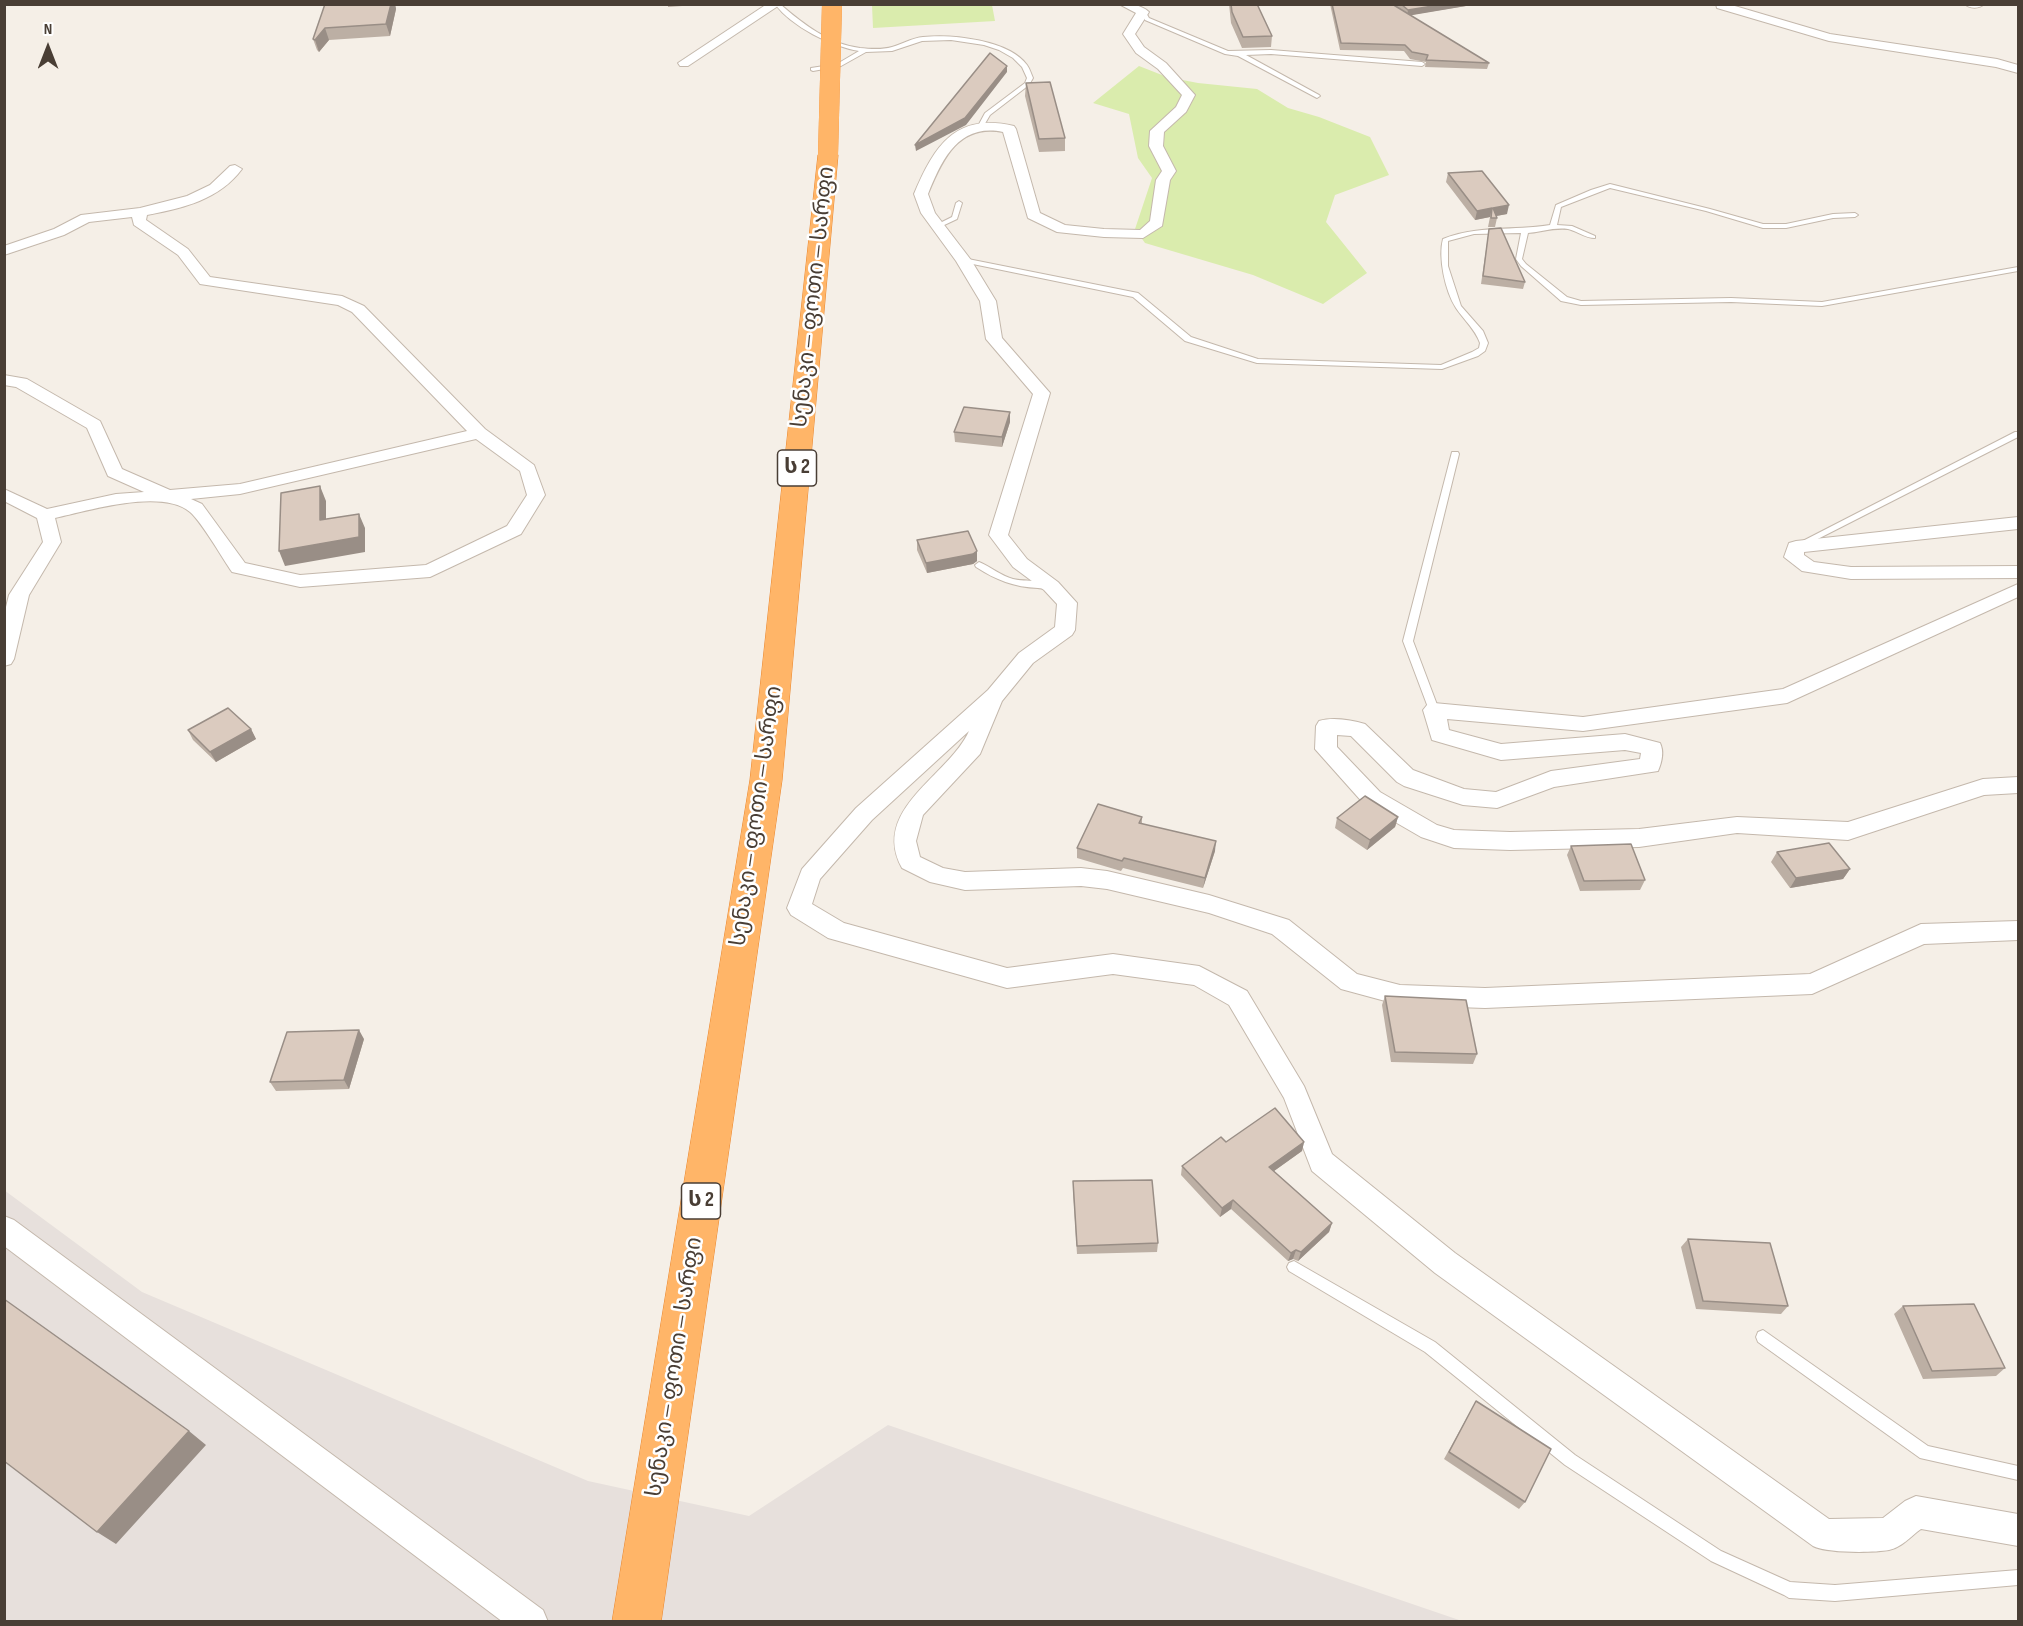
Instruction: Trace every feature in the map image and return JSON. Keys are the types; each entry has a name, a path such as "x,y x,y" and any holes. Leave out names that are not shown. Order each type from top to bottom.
{"highway":[{"name":"სენაკი — ფოთი — სარფი","path":"636,1622 766,780 828,155 832,4"}],"street":[{"path":"1970,4 1979,4"},
{"path":"684,63 776,5"},
{"path":"1718,5 1829,37 1996,63 2019,69"},
{"path":"1134,8 1129,34 1140,50 1162,66 1189,95 1181,109 1157,130 1156,146 1169,171 1163,180 1157,223 1143,234 1104,233 1062,229 1033,214 1009,129 981,126 959,136 937,156 921,194 928,213 963,260 988,301 994,339 1042,393 999,535 1020,563 1051,586 1067,603 1065,630 1026,658 995,695 864,813 810,875 799,908 837,931 1007,978 1113,964 1198,976 1238,998 1295,1094 1322,1162 1445,1263 1824,1535 1889,1534 1916,1512 2019,1530"},
{"path":"4,251 59,232 86,218 179,205 220,186 235,169"},
{"path":"4,380 21,383 94,425 114,472 196,508 239,568 300,581 430,571 514,530 536,495 528,469 479,433 358,309 342,301 205,281 183,252 140,222 140,212"},
{"path":"4,494 45,515 116,500 240,489 479,433"},
{"path":"4,659 18,595 52,542 45,515"},
{"path":"2019,523 1796,547 1794,557 1809,567 1851,573 2019,572"},
{"path":"2019,590 1787,696 1583,724 1434,710 1440,735 1501,752 1624,742 1652,748 1650,765 1551,779 1497,800 1479,800 1463,797 1405,776 1357,729 1327,726 1326,749 1372,798 1429,831 1454,839 1510,841 1640,838 1737,825 1848,831 1983,787 2019,785"},
{"path":"995,695 972,749 913,812 905,841 910,862 938,876 965,881 1081,877 1107,880 1209,904 1280,927 1350,982 1369,988 1400,995 1485,998 1812,984 1921,934 2019,931"},
{"path":"4,1229 531,1622"}],"lane":[{"path":"776,5 809,32 832,43 865,50 892,49 913,41 948,39 979,43 1012,54 1028,68 1030,78 1026,84 987,114 981,126"},
{"path":"1134,8 1147,19 1227,53 1271,52 1422,64"},
{"path":"813,69 839,65 865,50"},
{"path":"1239,54 1317,96"},
{"path":"1553,227 1558,206 1610,186 1763,226 1786,226 1833,216 1855,215"},
{"path":"939,226 955,218 959,203"},
{"path":"963,260 1135,295 1188,339 1257,361 1442,367 1475,354 1482,349 1484,343 1480,333 1458,306 1444,266 1445,240 1470,232 1525,231 1570,226 1593,237"},
{"path":"1525,231 1519,259 1522,265 1564,298 1581,303 1731,300 1822,304 2019,269"},
{"path":"1796,547 2019,434"},
{"path":"1434,710 1408,641 1455,454"},
{"path":"979,565 998,579 1010,583 1051,586"},
{"path":"1294,1267 1430,1347 1570,1460 1706,1550 1789,1590 1835,1593 2019,1578"},
{"path":"1763,1337 1925,1453 2019,1473"}],"shaded area":[{"path":"4,1190 142,1292 588,1481 749,1516 888,1425 1462,1621 5,1621"}],"green space":[{"path":"872,5 992,5 995,21 873,28"},
{"path":"1139,66 1167,77 1198,83 1257,89 1288,108 1319,117 1370,137 1389,175 1335,195 1326,222 1367,273 1323,304 1253,275 1145,243 1135,229 1152,178 1138,158 1129,114 1093,103"}],"building":[{"path":"325,4 391,4 386,24 325,28 315,40 313,39"},
{"path":"1231,4 1257,4 1272,36 1243,37"},
{"path":"1332,4 1392,4 1489,63 1426,60 1428,55 1412,52 1405,45 1341,43"},
{"path":"1401,4 1445,4 1408,10"},
{"path":"990,53 1007,66 965,118 915,145"},
{"path":"1050,82 1065,138 1039,139 1026,83"},
{"path":"1482,171 1509,205 1493,208 1497,218 1491,218 1492,208 1477,211 1448,173"},
{"path":"1501,228 1525,282 1483,276 1489,229"},
{"path":"964,407 1010,412 1002,437 954,432"},
{"path":"320,486 320,520 359,514 359,537 279,551 281,493"},
{"path":"968,531 977,551 973,554 926,563 917,540"},
{"path":"228,708 251,729 210,752 188,730"},
{"path":"1365,796 1398,817 1370,840 1337,818"},
{"path":"1098,804 1142,817 1139,823 1216,841 1205,878 1124,858 1122,861 1077,848"},
{"path":"1829,843 1850,869 1796,878 1777,852"},
{"path":"1631,844 1645,880 1584,881 1571,846"},
{"path":"1385,996 1466,1000 1477,1054 1395,1052"},
{"path":"359,1030 344,1080 270,1082 287,1032"},
{"path":"1275,1108 1304,1142 1269,1167 1332,1223 1301,1252 1296,1250 1291,1253 1233,1200 1222,1208 1182,1166 1221,1137 1226,1142"},
{"path":"1152,1180 1158,1243 1077,1246 1073,1181"},
{"path":"1688,1239 1770,1243 1788,1306 1703,1301"},
{"path":"4,1299 189,1431 97,1532 4,1461"},
{"path":"1974,1304 2005,1368 1932,1371 1903,1306"},
{"path":"1476,1401 1551,1449 1525,1502 1449,1452"}]}
